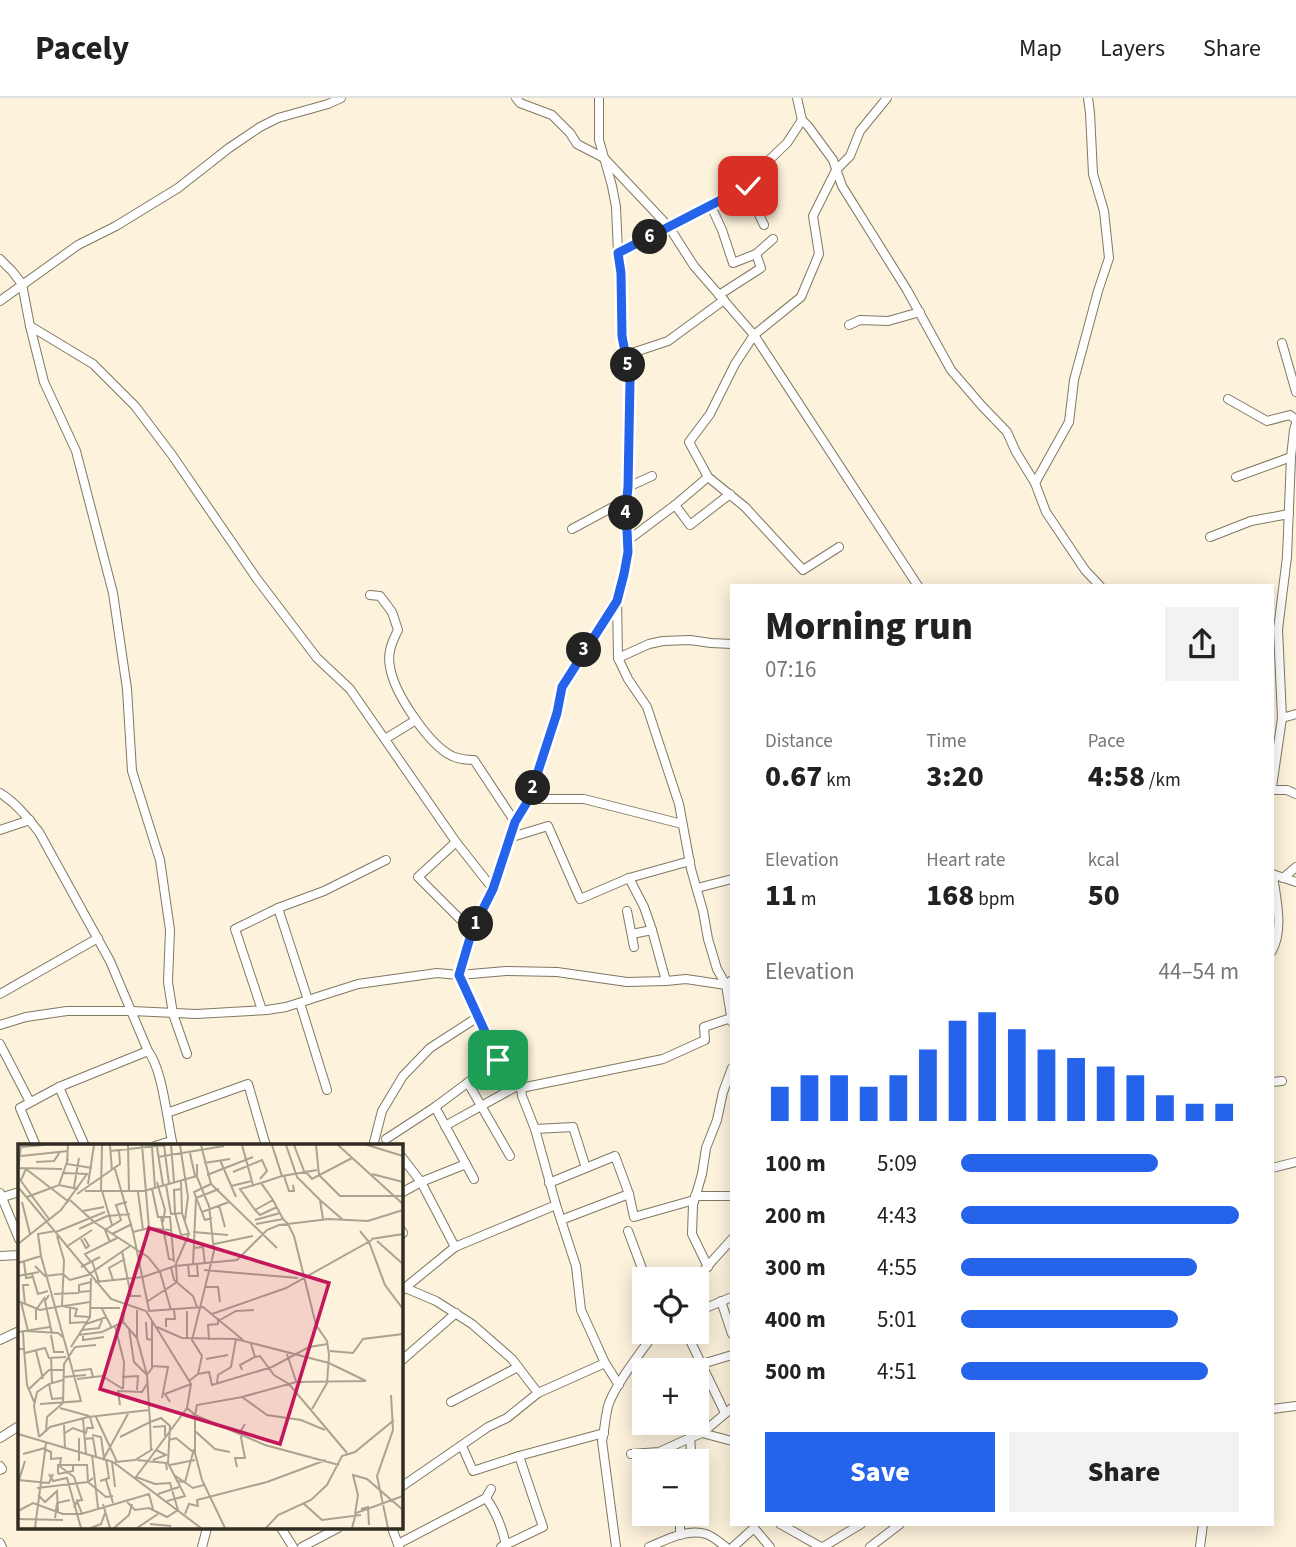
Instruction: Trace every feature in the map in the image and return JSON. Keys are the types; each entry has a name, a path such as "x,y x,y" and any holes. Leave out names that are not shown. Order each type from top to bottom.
{"street":[{"path":"0,301 78,245 116,226 178,188 229,148 260,128 278,118 341,98"},
{"path":"516,98 520,103 552,115 577,144 604,159 669,227 694,266 754,335 917,584"},
{"path":"599,98 599,140 616,206 622,336 630,380 626,500 628,552 617,601 618,658 628,680 647,707 679,804 712,954 717,969 729,982 730,1001"},
{"path":"797,98 802,120 833,160 842,186 920,312 951,370 1007,432 1035,484 1046,513 1085,570 1098,584"},
{"path":"839,547 803,570 745,508 708,477 690,442 710,414 735,364 754,335 801,297 819,254 813,216 836,170 850,156 860,131 887,98"},
{"path":"1035,484 1069,422 1074,380 1109,258 1104,211 1093,174 1088,98"},
{"path":"618,253 746,187 787,143 802,120"},
{"path":"746,187 764,225"},
{"path":"711,206 733,263 756,254 773,239"},
{"path":"626,355 668,341 761,268 756,254"},
{"path":"0,259 22,284 44,382 76,450 113,593 127,689 132,771 160,860 170,930 168,982 173,1014 187,1054"},
{"path":"849,325 860,320 888,321 920,312"},
{"path":"30,326 93,364 135,406 257,579 317,658 350,689 456,842 493,889"},
{"path":"1282,343 1296,392"},
{"path":"1228,399 1267,421 1290,415 1296,421 1291,457 1287,557 1278,629 1282,719 1274,774"},
{"path":"1236,477 1291,457"},
{"path":"628,487 652,476"},
{"path":"627,541 708,477"},
{"path":"675,505 690,525 730,494"},
{"path":"572,529 626,500"},
{"path":"1210,537 1251,521 1289,514"},
{"path":"370,595 380,596 392,612 398,630 390,647 390,668 401,696 416,720 433,742 452,756 474,760 515,822"},
{"path":"617,601 562,687 557,713 529,799 515,822 493,889 472,931 459,975 498,1060 520,1086 576,1266 581,1310 605,1363 619,1385"},
{"path":"618,658 649,644 663,641 690,640 730,644"},
{"path":"1282,719 1296,714"},
{"path":"385,739 416,720"},
{"path":"1274,788 1296,794"},
{"path":"0,793 17,806 39,832 110,961 152,1055 161,1083 172,1144"},
{"path":"529,799 584,799 682,824"},
{"path":"0,830 30,820"},
{"path":"509,838 548,826 580,899 629,878 690,861"},
{"path":"456,842 418,877 472,931"},
{"path":"262,1010 235,929 278,908 324,891 386,860"},
{"path":"1283,878 1296,867"},
{"path":"1274,875 1296,882"},
{"path":"629,878 644,907 666,981"},
{"path":"697,888 730,880"},
{"path":"1274,885 1278,925 1274,947"},
{"path":"278,908 327,1090"},
{"path":"627,911 635,947"},
{"path":"632,934 652,930"},
{"path":"0,994 98,938"},
{"path":"0,1025 26,1017 67,1011 173,1014 262,1010 286,1007 359,984 438,973 459,975 506,971 556,972 626,982 686,979 729,982"},
{"path":"373,1144 382,1111 403,1076 430,1048 478,1017"},
{"path":"445,1126 520,1086 606,1072 663,1059 705,1040 704,1027 730,1020"},
{"path":"0,1044 30,1102"},
{"path":"36,1144 20,1108 59,1087 148,1051"},
{"path":"377,1129 389,1143 498,1060"},
{"path":"730,1073 706,1148 702,1174 694,1198 692,1234 708,1267 730,1242"},
{"path":"1274,1082 1282,1081"},
{"path":"468,1083 510,1156"},
{"path":"167,1113 248,1084 265,1144"},
{"path":"59,1087 84,1144"},
{"path":"435,1107 474,1179"},
{"path":"535,1129 573,1127 586,1168"},
{"path":"549,1183 615,1156 634,1217 694,1198 730,1196"},
{"path":"402,1157 421,1182 454,1247"},
{"path":"1274,1168 1296,1162"},
{"path":"402,1192 466,1164"},
{"path":"561,1220 629,1194"},
{"path":"1,1196 18,1237"},
{"path":"402,1288 454,1247 556,1205"},
{"path":"628,1231 642,1267"},
{"path":"0,1255 18,1255"},
{"path":"402,1288 436,1301 472,1324 512,1359 538,1393"},
{"path":"709,1306 730,1298"},
{"path":"721,1301 730,1328"},
{"path":"402,1360 456,1313"},
{"path":"0,1340 18,1331"},
{"path":"616,1547 602,1441 609,1404 647,1344"},
{"path":"709,1362 730,1356"},
{"path":"402,1486 488,1427 507,1418 538,1393 605,1363"},
{"path":"450,1402 518,1367"},
{"path":"709,1376 728,1410 709,1427"},
{"path":"1274,1409 1296,1406"},
{"path":"0,1438 18,1427"},
{"path":"461,1446 473,1471 604,1433"},
{"path":"631,1454 659,1452 697,1435"},
{"path":"709,1435 730,1440"},
{"path":"690,1438 691,1449"},
{"path":"485,1498 501,1524 504,1546 543,1527 519,1456"},
{"path":"398,1546 485,1498 491,1489"},
{"path":"680,1526 680,1535"},
{"path":"733,1547 756,1526 770,1547"},
{"path":"784,1526 822,1547 858,1526"},
{"path":"870,1547 897,1526"},
{"path":"1200,1547 1202,1526"},
{"path":"202,1547 206,1530"},
{"path":"282,1530 293,1547"},
{"path":"302,1547 334,1530"},
{"path":"649,1547 690,1533 707,1534 726,1547"}],"route":[{"path":"498,1060 459,975 472,931 493,889 515,822 529,799 557,713 562,687 617,601 628,552 626,500 630,380 622,336 618,253 748,186"}]}
